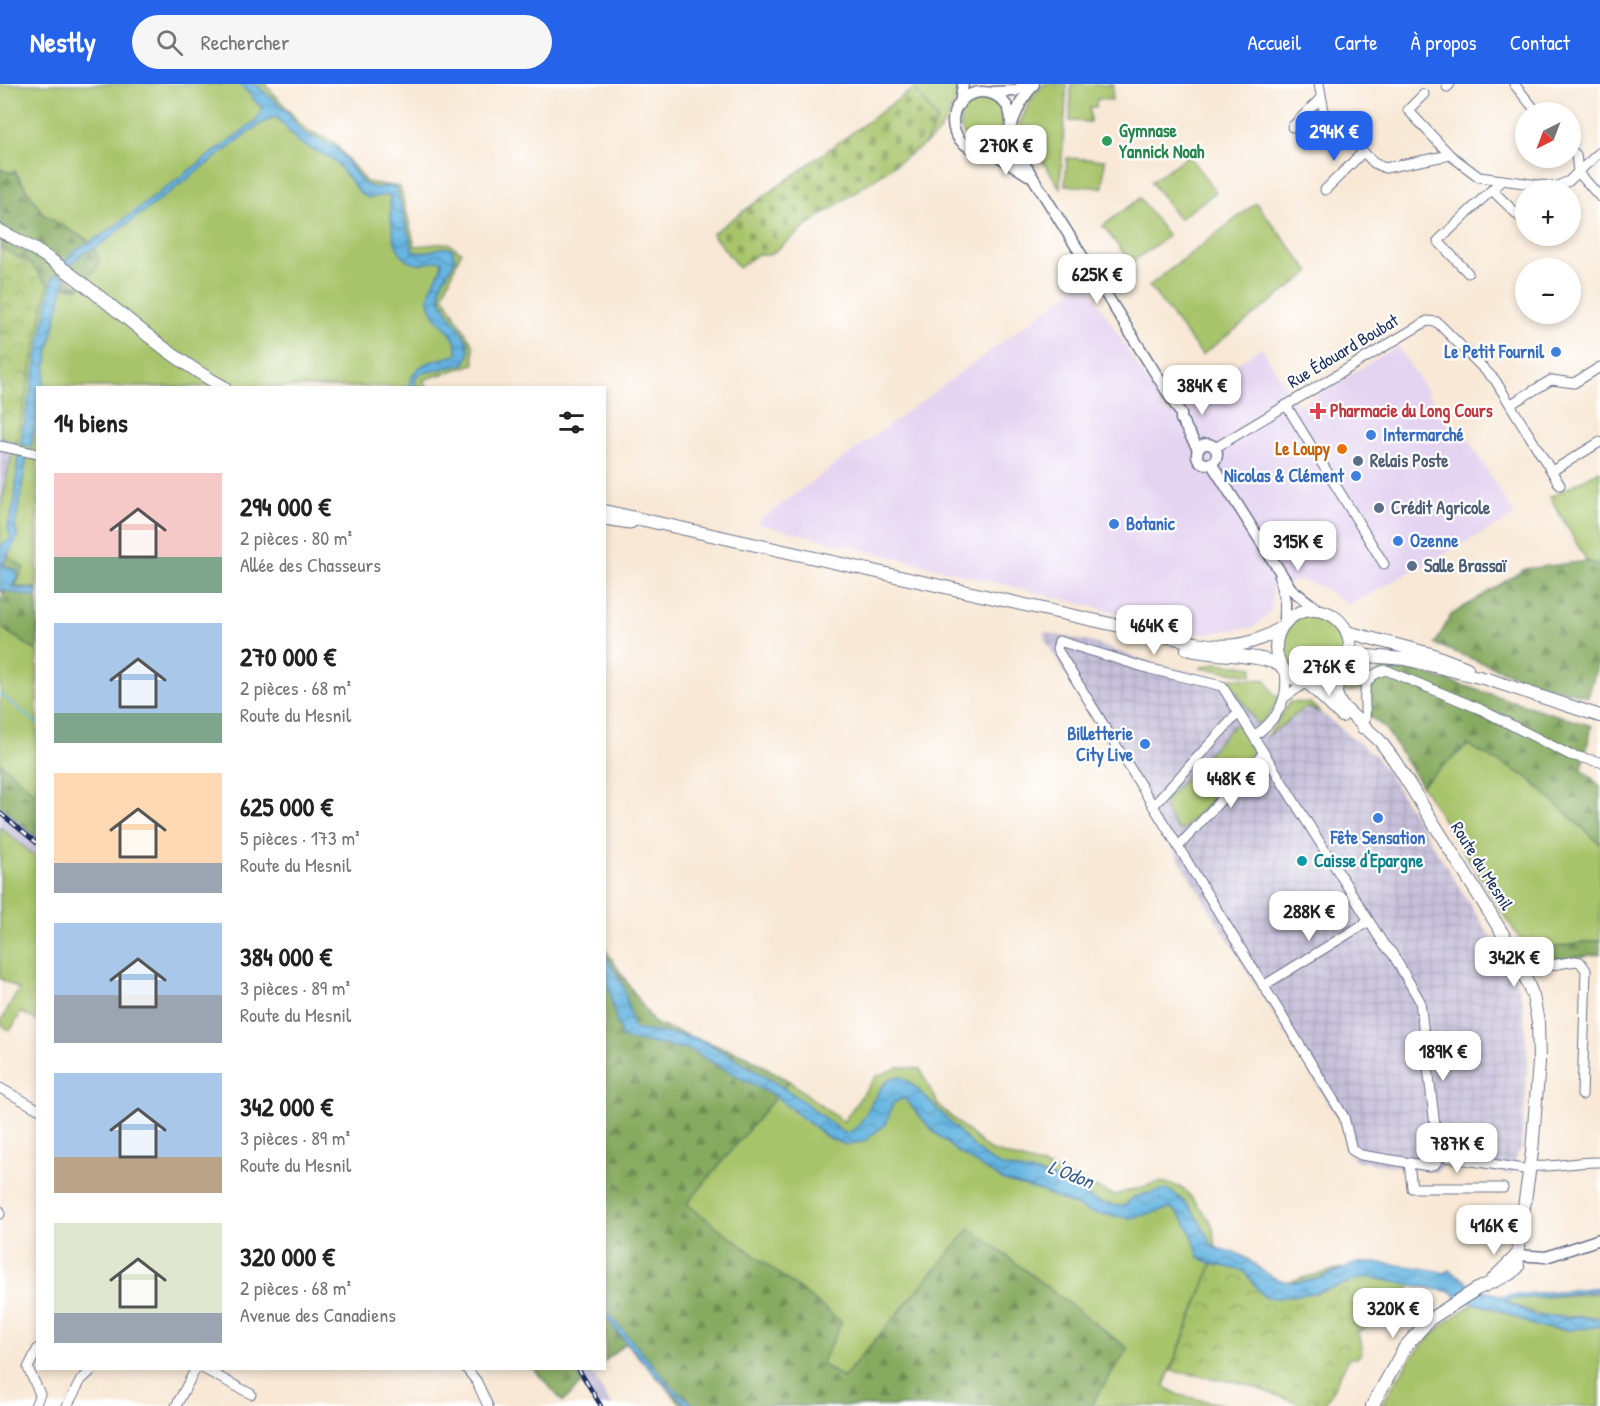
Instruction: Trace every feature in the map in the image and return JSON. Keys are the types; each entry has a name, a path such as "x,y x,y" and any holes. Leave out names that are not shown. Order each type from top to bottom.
{"main road":[{"path":"0,231 51,260 147,336 222,386"},
{"path":"606,511 1213,646 1257,642 1300,612 1318,610 1332,615 1347,632 1350,649 1341,671"},
{"path":"1112,625 1136,635 1193,651 1227,657 1263,658 1307,684 1324,683 1362,657 1384,656 1487,679 1600,716"},
{"path":"1283,625 1275,647 1283,669"},
{"path":"1347,632 1448,659 1487,679"},
{"name":"Route du Mesnil","path":"1341,671 1336,694 1341,705 1363,729"},
{"name":"Route du Mesnil","path":"1307,684 1388,751 1524,970 1535,1004 1539,1041 1530,1168 1517,1255 1519,1262 1515,1270 1451,1304 1417,1333 1372,1406"}],"street":[{"path":"963,84 960,104 953,125 959,138 976,150 989,150 999,145 1011,127 1022,100 1034,84"},
{"path":"960,104 978,90 1015,91 1026,84"},
{"path":"1319,84 1324,111 1374,163 1385,168 1450,155"},
{"path":"1514,84 1529,102"},
{"path":"986,89 1009,111 1017,152 1181,414 1180,419 1201,446 1215,448 1217,456 1211,463 1204,464 1198,460 1201,446"},
{"path":"1424,94 1408,110 1450,155 1479,177 1555,187 1569,182 1600,152"},
{"path":"1292,127 1321,98"},
{"path":"989,150 1036,180"},
{"path":"1325,190 1363,152"},
{"path":"1578,168 1578,172 1600,197"},
{"path":"1468,273 1438,241 1502,180"},
{"path":"1492,190 1515,212"},
{"name":"Rue Édouard Boubat","path":"1215,448 1426,321 1437,322 1495,380 1511,404"},
{"path":"1560,485 1511,404 1551,380 1574,383 1600,367"},
{"path":"1286,405 1384,564"},
{"path":"1552,471 1600,442"},
{"path":"0,446 36,454"},
{"path":"1211,463 1291,589 1318,610"},
{"path":"606,520 630,524 641,519"},
{"path":"1264,548 1281,580 1283,625"},
{"path":"1064,641 1150,669 1222,686 1384,945 1392,953 1420,1001 1436,1145 1442,1155 1432,1166 1354,1152 1347,1122 1056,645 1064,641"},
{"path":"1283,669 1285,697"},
{"path":"1363,729 1363,693 1372,677 1386,670 1480,709 1570,755 1600,762"},
{"path":"1254,735 1269,723 1285,697 1307,684"},
{"path":"1153,806 1239,712"},
{"path":"1178,847 1264,753"},
{"path":"1263,986 1369,921"},
{"path":"1524,970 1575,961 1580,962 1586,970 1582,1095"},
{"path":"0,1088 36,1108"},
{"path":"1442,1155 1530,1168 1555,1167 1585,1161 1600,1162"},
{"path":"1409,1163 1412,1188 1503,1188"},
{"path":"1517,1255 1546,1257 1600,1239"},
{"path":"35,1406 40,1394 28,1368 36,1352"},
{"path":"67,1406 81,1380 91,1370"},
{"path":"176,1406 195,1370"},
{"path":"206,1370 251,1394"},
{"path":"467,1370 477,1383 488,1406"}],"shaded area":[{"path":"1085,281 1167,414 1261,347 1298,406 1398,346 1450,428 1461,427 1515,516 1349,605 1324,588 1300,580 1272,590 1271,611 1254,627 1203,634 756,523"},
{"path":"0,436 7,437 8,442 16,443 0,510"},
{"path":"1044,632 1094,643 1155,664 1229,681 1267,737 1306,707 1320,712 1374,755 1511,969 1523,1001 1528,1063 1521,1149 1516,1156 1512,1174 1446,1162 1436,1172 1357,1161 1345,1149 1343,1127 1045,640"},
{"path":"0,806 36,837 36,857 0,827"},
{"path":"574,1370 590,1370 612,1406 595,1406"}],"green space":[{"path":"0,84 265,84 305,129 334,142 366,182 400,187 415,246 448,243 461,252 443,295 473,345 474,364 423,380 427,386 36,386 36,794 0,763 0,599 4,595 0,590 0,510 48,284 78,289 87,240 44,215 15,171 0,174"},
{"path":"918,84 959,84 948,118 938,133 925,144 937,119 914,88"},
{"path":"1044,84 1067,84 1060,188 1019,125 1031,98"},
{"path":"1071,84 1113,85 1112,100 1097,99 1096,107 1090,107 1090,122 1070,121"},
{"path":"914,88 937,120 925,144 819,217 770,255 758,254 739,268 712,234"},
{"path":"983,99 999,106 1006,122 999,138 983,145 967,138 960,122 967,106"},
{"path":"1188,155 1216,192 1179,219 1151,182"},
{"path":"1067,158 1105,160 1103,188 1065,185"},
{"path":"0,169 10,173 14,171 44,215 87,240 99,256 99,265 83,282 0,226"},
{"path":"1140,198 1168,236 1131,263 1103,226"},
{"path":"1256,203 1310,272 1202,355 1149,286"},
{"path":"0,235 54,266 79,287 48,284 29,263 0,247"},
{"path":"0,247 29,263 48,284 16,443 0,436"},
{"path":"1600,471 1600,565 1587,561 1550,497"},
{"path":"8,556 24,568 15,587 36,588 36,650 0,627 0,599 4,595 3,565"},
{"path":"1587,561 1600,565 1600,657 1588,697 1523,679 1435,644 1451,615 1525,569"},
{"path":"1313,614 1331,620 1339,628 1345,646 1339,664 1331,672 1313,678 1295,672 1287,664 1281,646 1287,628 1295,620"},
{"path":"1365,661 1369,675 1362,690 1340,692 1343,680"},
{"path":"1216,663 1253,667 1252,675 1200,668"},
{"path":"1384,663 1592,726 1582,769 1600,786 1600,844 1527,777 1468,745 1421,785 1385,728 1369,716 1368,688"},
{"path":"1230,678 1266,680 1274,695 1279,697 1271,712 1258,725 1229,681"},
{"path":"1290,702 1310,703 1320,712 1306,707 1267,737"},
{"path":"1234,725 1241,726 1254,748 1253,756 1183,830 1177,829 1164,808 1167,798"},
{"path":"1468,745 1527,777 1600,844 1600,940 1528,952 1421,785"},
{"path":"0,763 36,794 36,837 0,806"},
{"path":"0,827 36,857 36,1020 21,1012 10,1031 0,1023 19,989 0,978"},
{"path":"1600,940 1600,954 1530,963 1528,952"},
{"path":"606,951 655,1024 747,1056 789,1081 687,1204 842,1322 821,1364 843,1378 970,1228 1128,1349 1090,1406 683,1406 626,1343 606,1360"},
{"path":"900,1067 920,1069 938,1105 989,1150 1046,1167 1114,1195 1160,1182 1184,1189 1212,1224 1217,1252 1164,1386 1179,1395 1229,1406 1090,1406 1128,1349 970,1229 843,1378 821,1363 686,1204 789,1081 843,1122 876,1076"},
{"path":"1217,1252 1255,1265 1269,1286 1356,1265 1416,1281 1383,1316 1358,1332 1362,1352 1357,1358 1349,1358 1324,1406 1307,1406 1242,1383 1171,1371"},
{"path":"1600,1293 1600,1317 1542,1316 1502,1300"},
{"path":"1475,1303 1538,1327 1563,1330 1600,1326 1600,1406 1381,1406 1409,1361 1420,1348 1444,1324"},
{"path":"535,1370 574,1370 583,1382 563,1402"}],"water":[{"path":"240,84 255,84 287,111 301,131 338,149 364,184 376,188 392,186 397,190 413,251 423,253 442,248 452,249 455,259 440,288 440,293 442,302 469,347 469,355 464,364 423,373 415,379 416,386 409,386 411,379 420,367 457,355 455,340 433,312 429,299 442,261 420,264 410,262 403,256 394,238 390,197 387,195 368,198 360,193 334,160 298,142 276,116 259,125 97,247 83,253 70,265 65,261 75,251 107,232 258,119 262,108"},
{"path":"58,274 65,279 43,386 36,386 36,417 31,447 20,444 53,277"},
{"path":"18,455 27,457 15,527 18,537 2,565 18,571 14,588 36,590 36,597 0,590 0,547 11,538 8,526 15,501"},
{"path":"606,956 624,988 633,1027 637,1030 689,1036 717,1048 792,1093 844,1133 852,1131 859,1125 882,1086 890,1079 899,1076 917,1089 978,1150 994,1162 1008,1168 1048,1176 1068,1184 1092,1199 1112,1205 1124,1206 1134,1197 1166,1189 1188,1206 1212,1246 1238,1254 1277,1279 1293,1282 1309,1280 1354,1264 1371,1263 1445,1273 1449,1270 1468,1282 1467,1285 1501,1296 1600,1287 1600,1291 1503,1300 1535,1316 1600,1318 1600,1326 1569,1330 1538,1327 1497,1309 1456,1298 1453,1292 1366,1277 1318,1292 1278,1298 1264,1297 1244,1271 1210,1263 1199,1257 1186,1224 1171,1208 1131,1218 1092,1213 1041,1191 1004,1181 956,1151 932,1130 904,1098 893,1103 886,1124 864,1141 846,1145 827,1137 776,1097 689,1049 624,1039 608,984"},
{"path":"606,1311 672,1387 695,1406 688,1406 669,1388 641,1359 608,1318"}],"waterway":[{"path":"0,694 36,722"}],"railway":[{"path":"0,813 36,842"},
{"path":"579,1370 601,1406"}],"place":[{"name":"Gymnase Yannick Noah","path":"1107,141"},
{"name":"Le Petit Fournil","path":"1556,352"},
{"name":"Pharmacie du Long Cours","path":"1318,411"},
{"name":"Intermarché","path":"1371,435"},
{"name":"Le Loupy","path":"1342,449"},
{"name":"Relais Poste","path":"1358,461"},
{"name":"Nicolas & Clément","path":"1356,476"},
{"name":"Crédit Agricole","path":"1379,508"},
{"name":"Botanic","path":"1114,524"},
{"name":"Ozenne","path":"1398,541"},
{"name":"Salle Brassaï","path":"1412,566"},
{"name":"Billetterie City Live","path":"1145,744"},
{"name":"Fête Sensation","path":"1378,818"},
{"name":"Caisse d'Epargne","path":"1302,861"}],"water label":[{"name":"L'Odon","path":"1071,1174"}]}
